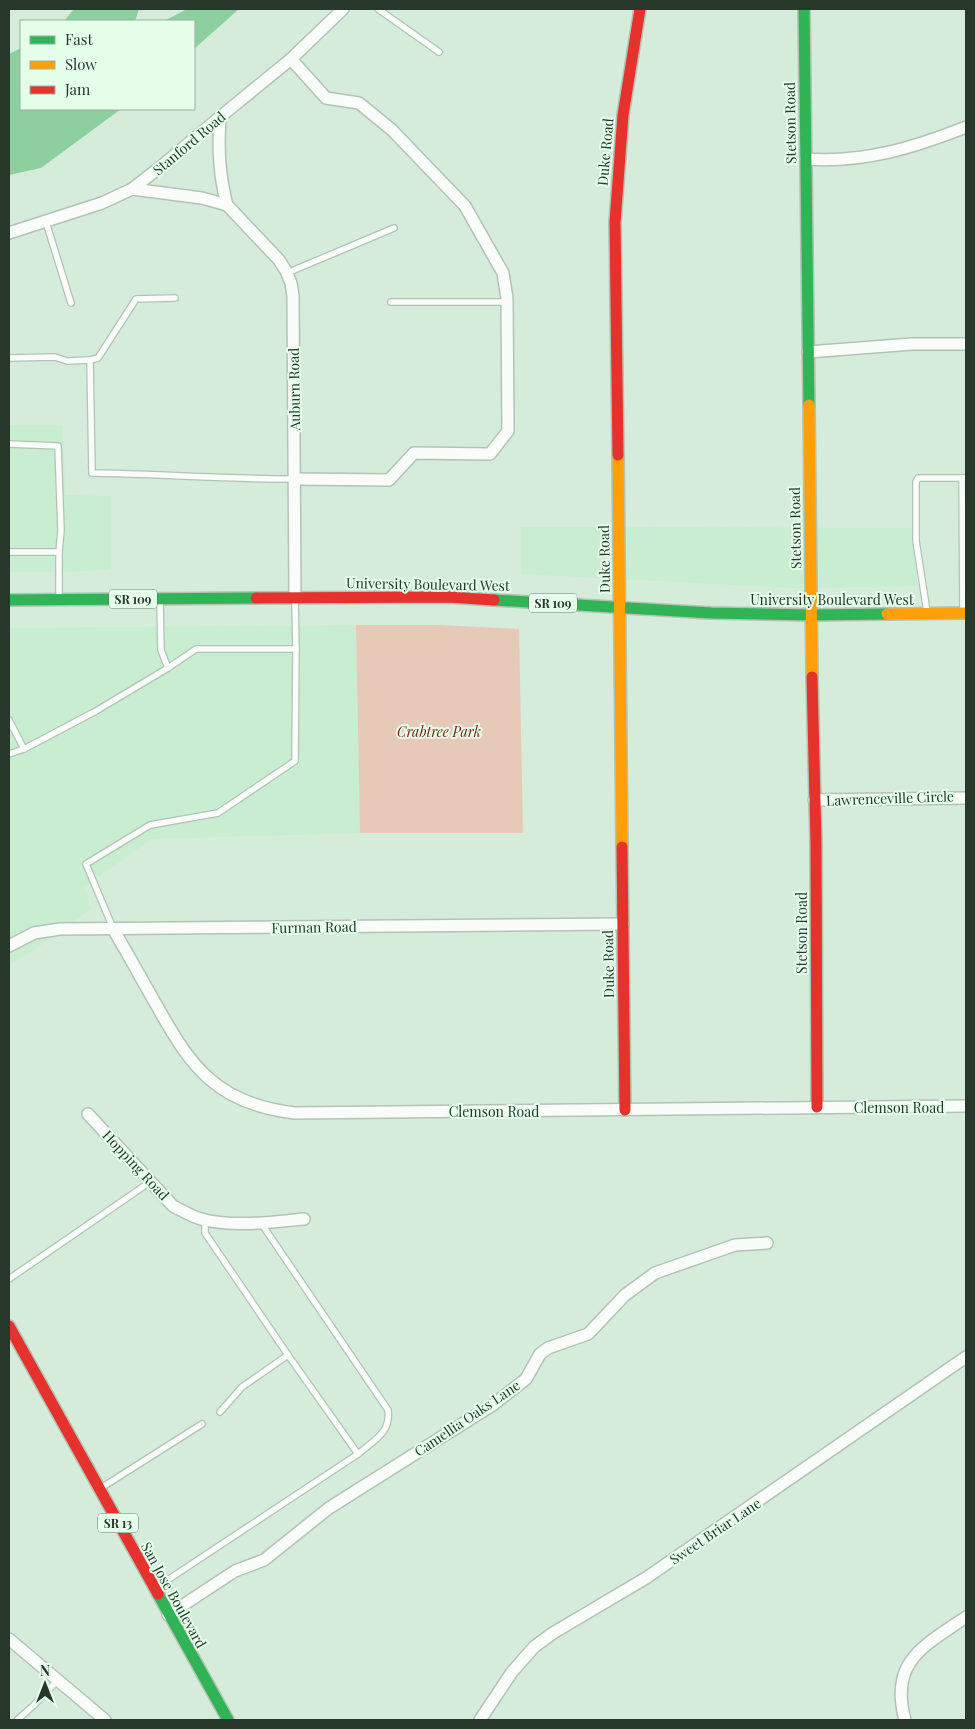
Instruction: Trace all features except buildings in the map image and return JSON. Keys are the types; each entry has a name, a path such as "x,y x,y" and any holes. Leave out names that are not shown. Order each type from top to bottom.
{"street":[{"name":"Stanford Road","path":"9,233 102,204 132,189 291,59 343,9"},
{"name":"Duke Road","path":"624,1110 615,222 623,115 640,9"},
{"name":"Stetson Road","path":"804,9 817,1107"},
{"path":"291,59 326,98 359,103 392,130 465,206 503,273 507,302 508,431 490,454 414,454 389,480 295,479"},
{"name":"Auburn Road","path":"220,117 218,156 221,184 227,205 279,260 287,272 293,296 296,597"},
{"path":"806,159 850,160 878,156 931,141 966,127"},
{"path":"132,189 202,198 227,205"},
{"path":"808,352 912,344 966,344"},
{"name":"University Boulevard West","path":"9,600 448,597 711,612 811,615 965,613"},
{"name":"Lawrenceville Circle","path":"814,800 966,798"},
{"name":"Furman Road","path":"9,946 26,936 51,929 623,924"},
{"name":"Clemson Road","path":"113,929 185,1054 199,1070 232,1095 248,1103 274,1110 295,1113 966,1106"},
{"name":"Hopping Road","path":"88,1114 173,1206 189,1215 220,1222 261,1223 304,1219"},
{"name":"Camellia Oaks Lane","path":"168,1615 235,1571 264,1560 329,1508 494,1404 526,1379 540,1354 548,1348 588,1334 625,1295 655,1272 735,1245 767,1243"},
{"name":"San Jose Boulevard","path":"9,1326 228,1720"},
{"name":"Sweet Briar Lane","path":"480,1720 512,1672 534,1647 553,1633 654,1573 966,1357"},
{"path":"904,1720 901,1685 909,1663 920,1649 966,1617"},
{"path":"9,1640 105,1720"}],"lane":[{"path":"378,9 439,52"},
{"path":"46,222 71,303"},
{"path":"287,272 394,228"},
{"path":"9,358 55,357 66,361 98,358 136,299 175,298"},
{"path":"391,302 507,302"},
{"path":"90,360 92,474 159,474 236,479 295,479"},
{"path":"9,444 58,446 61,530 59,600"},
{"path":"927,614 916,541 916,482 918,478 964,478 965,613"},
{"path":"9,552 59,552"},
{"path":"113,929 86,864 150,825 218,813 295,761 296,597"},
{"path":"160,599 161,650 168,668"},
{"path":"9,754 24,749 96,711 196,649 296,649"},
{"path":"9,720 24,749"},
{"path":"9,1279 150,1182"},
{"path":"205,1220 205,1233 358,1454"},
{"path":"154,1589 358,1454 386,1429 389,1419 388,1410 261,1223"},
{"path":"220,1412 242,1387 288,1355"},
{"path":"99,1489 202,1424"},
{"path":"17,1720 58,1680"}],"shaded area":[{"path":"74,9 139,9 135,20 65,20"},
{"path":"187,9 239,9 195,48 195,20 166,20"},
{"path":"20,48 20,110 120,110 41,168 9,175 9,54"},
{"path":"9,425 62,425 66,495 111,496 111,569 68,572 9,572"},
{"path":"521,527 916,528 916,586 795,588 521,574"},
{"path":"356,625 360,833 152,839 84,887 91,909 33,951 9,965 9,628"}],"green space":[{"name":"Crabtree Park","path":"356,625 440,625 519,629 523,833 360,833"}],"traffic: fast":[{"path":"804,9 809,405"},
{"path":"9,600 256,598"},
{"path":"494,600 711,613 887,614"},
{"path":"158,1594 228,1720"}],"traffic: slow":[{"path":"809,405 812,677"},
{"path":"618,455 622,847"},
{"path":"887,614 966,613"}],"traffic: jam":[{"path":"618,455 615,222 623,115 640,9"},
{"path":"256,598 448,597 494,600"},
{"path":"812,677 816,843 817,1107"},
{"path":"622,847 625,1110"},
{"path":"9,1326 158,1594"}]}
